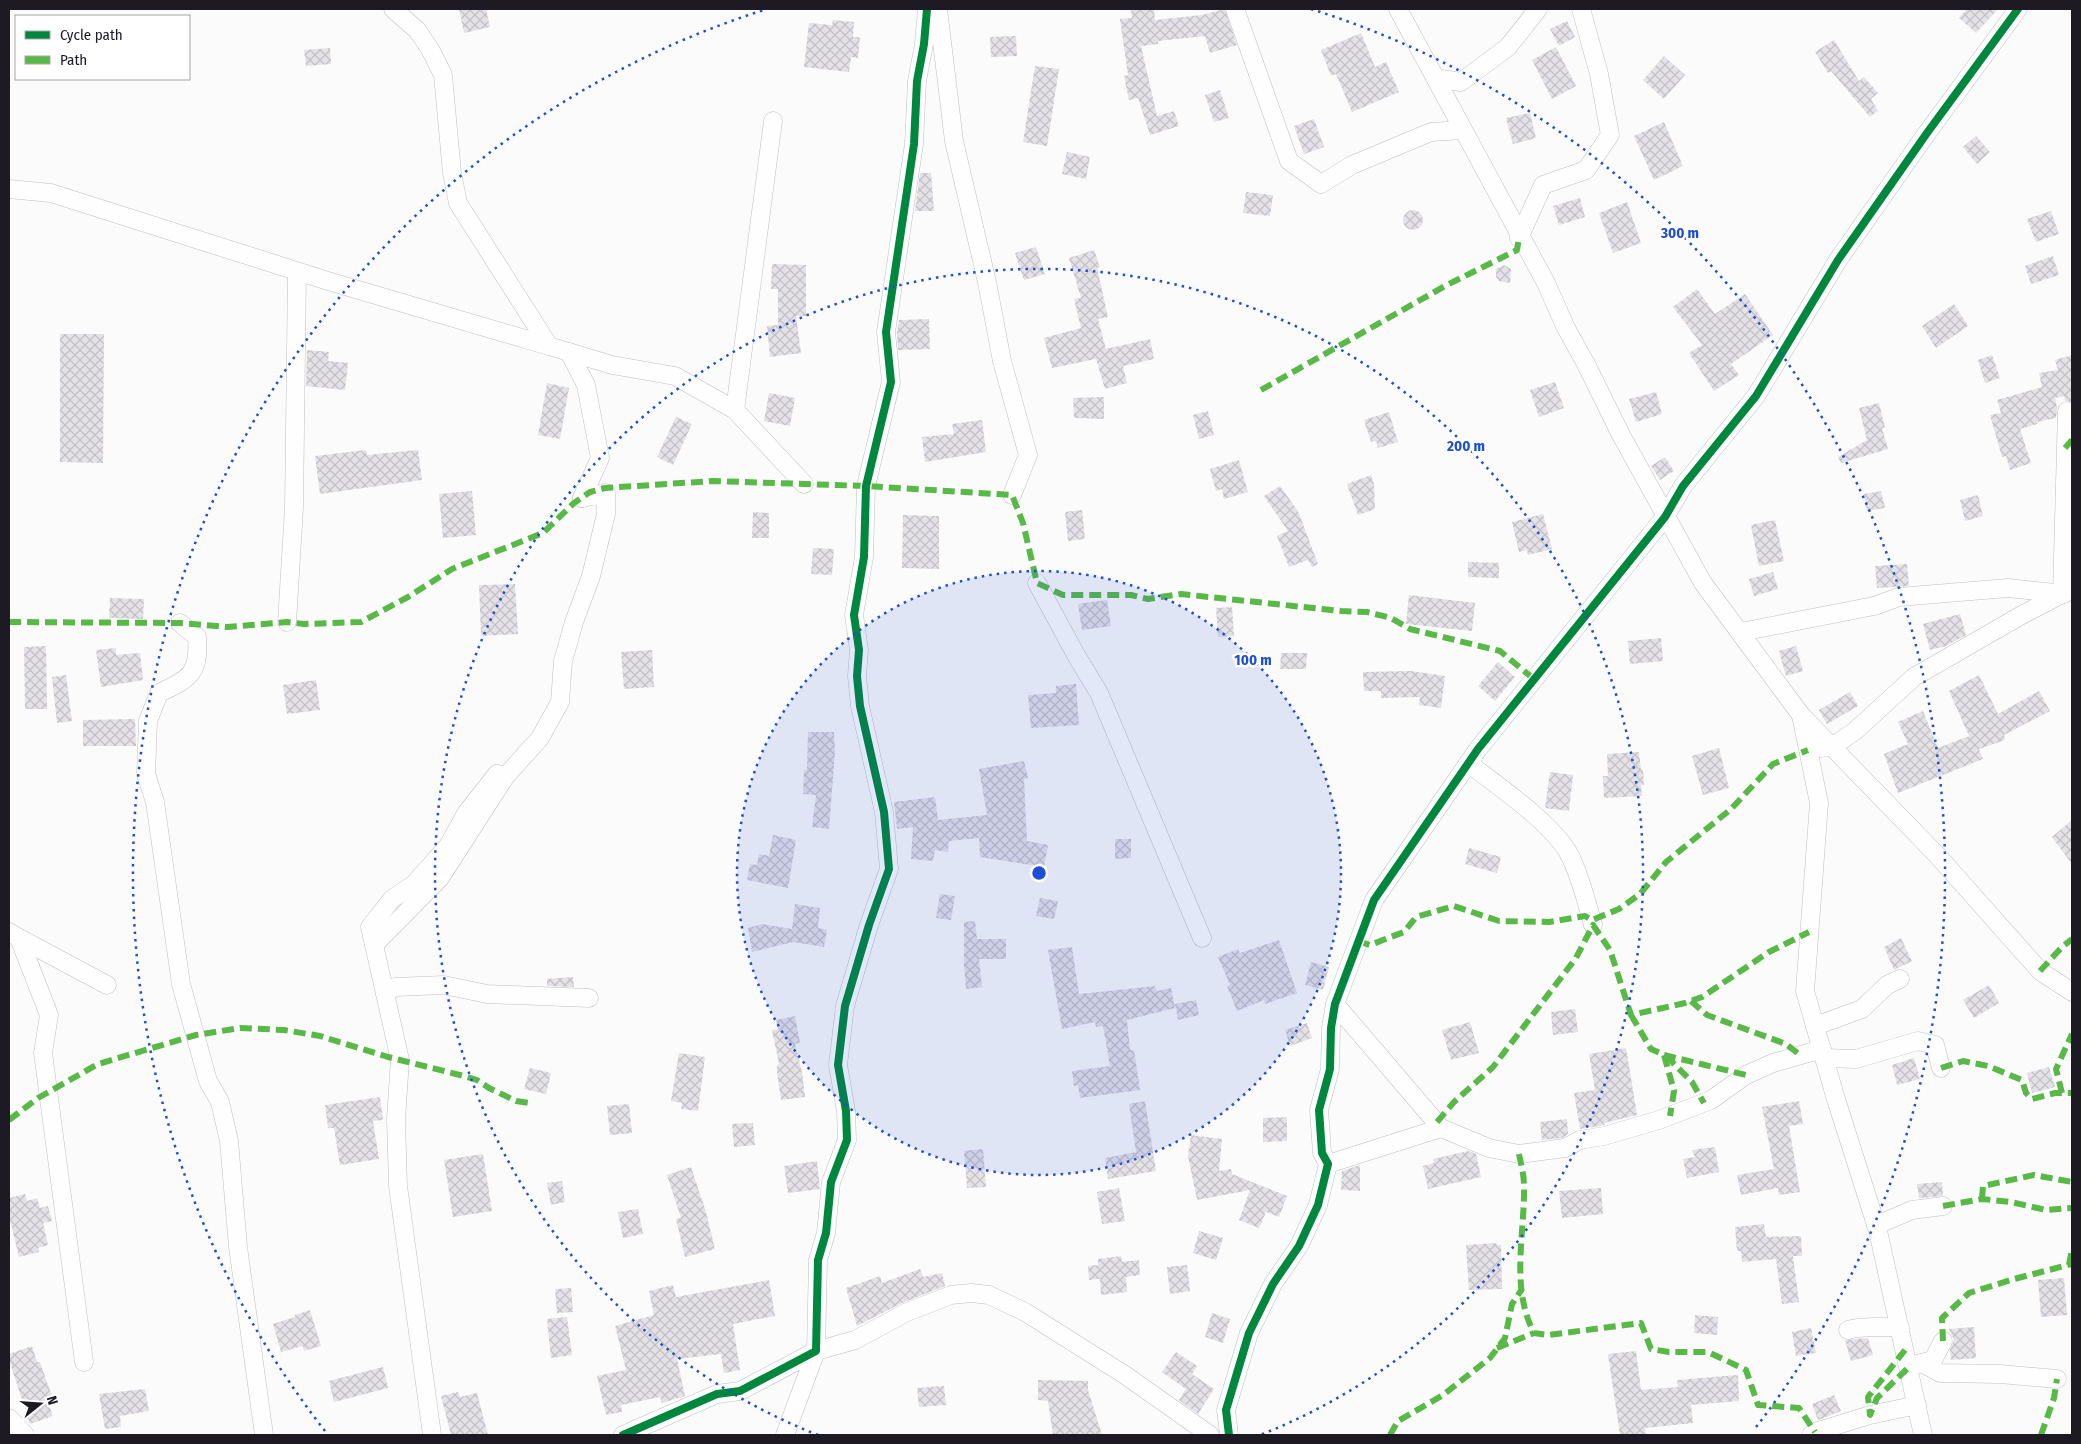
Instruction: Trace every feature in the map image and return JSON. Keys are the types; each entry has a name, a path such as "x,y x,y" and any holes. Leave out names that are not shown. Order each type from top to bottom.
{"street":[{"path":"393,9 417,30 430,49 443,75 452,173 458,203 549,346"},
{"path":"785,1435 816,1351 818,1260 826,1233 831,1182 847,1140 846,1111 838,1065 845,1006 869,925 889,868 884,812 860,706 857,676 859,650 854,615 864,558 866,486 891,382 886,332 914,144 917,81 924,44 926,9"},
{"path":"938,9 954,141 987,282 1002,362 1028,454 1012,495"},
{"path":"1235,9 1289,161 1321,184 1352,165 1431,132 1462,130"},
{"path":"1398,9 1519,237 1546,284 1620,435 1703,583 1741,632 1800,715 1937,855 2040,971 2072,992"},
{"path":"1435,78 1461,82 1508,47 1538,9"},
{"path":"1519,237 1543,185 1586,170 1610,135 1599,74 1581,9"},
{"path":"1229,1435 1226,1410 1250,1332 1274,1284 1299,1246 1318,1205 1328,1164 1322,1153 1319,1110 1330,1069 1331,1028 1335,1004 1374,900 1468,763 1666,516 1683,486 1756,396 1838,260 2018,9"},
{"path":"735,410 773,121"},
{"path":"9,189 51,193 297,272 612,365 675,376 735,410 804,484"},
{"path":"287,622 294,508 297,272"},
{"path":"432,1435 398,1186 396,1119 400,1060 370,927 392,899 414,884 448,846 467,812 497,774 505,777 540,738 560,702 563,661 590,576 606,514 606,492 582,498 600,458 586,386 569,352"},
{"path":"2067,411 2067,594"},
{"path":"1037,583 1099,693 1202,938"},
{"path":"1741,632 1874,606 1899,597 2008,588 2067,594"},
{"path":"1808,750 1831,746 1854,731 1914,676 2067,594"},
{"path":"180,622 197,637 196,665 186,680 159,693 148,720 146,774 155,802 181,984 208,1080 220,1102 228,1141 238,1247 264,1435"},
{"path":"1800,715 1819,803 1805,992 1876,1225 1900,1327 1915,1365 1917,1405 1923,1435"},
{"path":"1468,763 1512,796 1558,838 1569,854 1593,925"},
{"path":"14,935 107,985"},
{"path":"14,935 49,1015 43,1053 84,1362"},
{"path":"1815,1026 1862,1009 1887,985 1900,978"},
{"path":"385,993 395,987 444,985 487,994 589,998"},
{"path":"1335,1004 1441,1128 1489,1148 1520,1154 1565,1148 1580,1140 1604,1136 1659,1120 1711,1100 1746,1076 1773,1063 1823,1053 1856,1059 1918,1041 1935,1045 1941,1068"},
{"path":"1328,1164 1441,1128"},
{"path":"1876,1225 1912,1210 1943,1206"},
{"path":"623,1435 717,1394 740,1391 816,1351 855,1340 907,1312 951,1295 971,1293 989,1295 1025,1312 1125,1375 1210,1435"},
{"path":"1848,1330 1865,1325 1874,1328 1900,1327"},
{"path":"1915,1365 1933,1360 1943,1341"},
{"path":"1915,1365 1940,1373 2000,1374 2056,1379"},
{"path":"1811,1435 1815,1432 1870,1415 1917,1405"},
{"path":"9,1418 25,1435"}],"building":[{"path":"459,9 486,9 490,27 464,33"},
{"path":"1154,9 1155,20 1202,15 1225,9 1237,45 1210,53 1205,36 1158,41 1158,44 1141,46 1157,116 1174,111 1179,126 1150,135 1138,98 1129,100 1124,76 1128,75 1120,19 1132,18 1131,10"},
{"path":"1967,9 1998,9 1976,33 1959,18"},
{"path":"833,20 854,22 853,37 860,37 858,58 851,57 849,72 804,67 809,23 832,25"},
{"path":"1567,21 1575,37 1559,46 1550,29"},
{"path":"1361,33 1375,67 1386,62 1399,92 1352,112 1336,74 1331,76 1321,50"},
{"path":"1016,36 1017,56 991,57 990,37"},
{"path":"1834,40 1859,81 1864,77 1878,93 1871,99 1878,111 1870,117 1831,71 1828,73 1815,52"},
{"path":"1556,47 1576,86 1552,99 1532,60"},
{"path":"330,48 331,64 306,66 304,50"},
{"path":"1664,56 1685,75 1664,99 1643,80"},
{"path":"1035,66 1059,69 1047,146 1023,142"},
{"path":"1220,90 1229,118 1214,122 1205,95"},
{"path":"1530,113 1536,138 1513,144 1506,118"},
{"path":"1314,119 1324,147 1304,154 1294,126"},
{"path":"1664,122 1683,166 1654,180 1634,136"},
{"path":"1976,136 1990,152 1977,164 1963,147"},
{"path":"1067,152 1090,157 1086,179 1062,174"},
{"path":"920,173 931,173 934,211 915,211"},
{"path":"1246,192 1273,195 1270,216 1243,213"},
{"path":"1580,198 1585,217 1559,225 1553,206"},
{"path":"1627,202 1641,243 1613,253 1599,213"},
{"path":"1409,210 1417,210 1423,216 1423,224 1417,230 1409,230 1403,224 1403,216"},
{"path":"2051,211 2059,234 2036,242 2027,219"},
{"path":"1036,247 1045,274 1024,280 1015,253"},
{"path":"1094,250 1100,267 1097,268 1108,317 1098,319 1106,349 1150,339 1154,359 1123,366 1127,383 1105,389 1096,359 1052,368 1044,338 1081,328 1074,299 1081,298 1069,258"},
{"path":"2053,256 2059,275 2031,284 2025,266"},
{"path":"772,264 806,265 806,316 796,316 801,353 770,357 767,326 778,325 778,289 771,289"},
{"path":"1504,265 1511,269 1510,283 1499,281 1496,277 1496,269"},
{"path":"1697,289 1715,314 1745,294 1773,335 1731,364 1739,375 1714,391 1689,353 1702,345 1673,307"},
{"path":"1954,304 1968,326 1936,348 1922,326"},
{"path":"929,319 930,349 898,350 897,332 899,320"},
{"path":"60,334 104,334 103,463 60,462"},
{"path":"307,350 329,352 328,361 348,363 345,390 306,386"},
{"path":"1992,355 2000,378 1985,383 1978,360"},
{"path":"2072,355 2072,402 2065,401 2064,396 2055,398 2056,418 2037,422 2037,424 2020,429 2031,463 2010,470 2006,456 2002,457 1990,415 2001,413 1997,400 2042,387 2039,373 2058,370 2055,360"},
{"path":"1555,382 1564,408 1539,417 1530,390"},
{"path":"547,383 569,388 560,439 538,435"},
{"path":"1656,392 1662,414 1636,422 1629,399"},
{"path":"769,393 795,398 790,426 764,421"},
{"path":"1104,397 1104,419 1074,418 1073,398"},
{"path":"1879,403 1885,428 1882,428 1888,449 1841,463 1838,457 1867,440 1859,408"},
{"path":"1208,411 1214,435 1199,439 1193,415"},
{"path":"1389,412 1398,442 1378,448 1376,441 1371,442 1364,420"},
{"path":"676,417 692,424 673,465 657,457"},
{"path":"982,420 986,452 925,462 922,437 954,434 952,424"},
{"path":"366,450 367,455 418,450 422,480 320,494 315,456"},
{"path":"1665,457 1674,471 1660,480 1651,466"},
{"path":"1239,460 1248,492 1224,499 1222,489 1216,491 1210,469"},
{"path":"1371,475 1374,484 1375,509 1358,515 1347,484"},
{"path":"1280,486 1298,511 1318,564 1312,567 1308,560 1289,567 1277,536 1288,531 1264,496"},
{"path":"472,491 476,535 443,538 439,494"},
{"path":"1881,491 1885,508 1867,511 1864,494"},
{"path":"1978,495 1983,516 1965,521 1960,500"},
{"path":"1082,510 1085,539 1068,541 1065,512"},
{"path":"753,512 769,513 769,538 752,538"},
{"path":"1543,514 1552,549 1528,555 1527,550 1519,552 1512,522"},
{"path":"903,515 939,516 939,569 902,568"},
{"path":"1775,520 1784,561 1759,566 1751,525"},
{"path":"813,548 834,549 832,575 811,574"},
{"path":"1468,562 1499,563 1499,578 1468,577"},
{"path":"1907,564 1909,586 1877,588 1875,566"},
{"path":"1773,572 1778,589 1754,596 1749,579"},
{"path":"515,584 518,634 481,636 479,585"},
{"path":"1409,595 1475,603 1472,631 1406,624"},
{"path":"110,598 144,599 143,619 109,618"},
{"path":"1107,600 1111,626 1082,630 1078,604"},
{"path":"1232,607 1234,636 1218,637 1216,608"},
{"path":"1960,614 1966,635 1946,646 1930,650 1923,624"},
{"path":"1661,638 1663,661 1630,664 1628,641"},
{"path":"46,646 47,709 25,709 24,647"},
{"path":"1796,646 1803,671 1786,676 1779,651"},
{"path":"116,648 116,655 140,653 143,680 101,687 96,650"},
{"path":"652,650 654,687 624,689 621,652"},
{"path":"1281,653 1307,653 1306,669 1280,669"},
{"path":"1498,662 1515,677 1495,701 1478,686"},
{"path":"1411,671 1445,676 1441,708 1419,705 1420,697 1381,698 1381,691 1364,691 1363,672"},
{"path":"66,675 72,721 57,723 52,677"},
{"path":"1979,675 1998,714 2039,691 2050,711 2004,735 2005,740 1979,749 1983,759 1898,793 1884,754 1908,744 1898,722 1923,711 1938,748 1969,736 1949,691"},
{"path":"316,680 320,710 287,714 283,685"},
{"path":"1076,684 1079,725 1031,728 1028,695 1056,693 1056,686"},
{"path":"1850,692 1858,706 1827,724 1819,710"},
{"path":"135,719 136,746 83,746 83,720"},
{"path":"808,732 834,732 835,752 829,829 812,827 816,795 803,794 804,770 807,770"},
{"path":"1719,748 1729,788 1703,795 1692,756"},
{"path":"1639,752 1641,770 1643,770 1644,785 1641,785 1642,796 1604,798 1603,776 1608,776 1607,754"},
{"path":"1024,761 1028,778 1024,779 1027,841 1048,845 1044,867 980,857 979,838 949,841 948,852 935,850 933,861 911,859 913,827 897,829 894,802 935,797 938,820 987,815 979,769"},
{"path":"1550,772 1573,775 1569,811 1545,808"},
{"path":"2072,820 2072,864 2052,837"},
{"path":"773,835 796,840 788,888 747,880 750,864 757,865 759,854 769,856"},
{"path":"1115,839 1131,839 1131,858 1115,859"},
{"path":"1469,848 1501,857 1497,873 1465,864"},
{"path":"940,894 955,896 951,920 936,918"},
{"path":"1040,898 1058,901 1054,919 1036,916"},
{"path":"795,904 820,908 818,928 827,930 824,947 793,942 752,952 748,928 762,924 792,929"},
{"path":"975,921 977,939 1006,939 1006,959 979,959 982,987 966,989 964,922"},
{"path":"1901,938 1912,961 1894,970 1884,947"},
{"path":"1279,940 1297,993 1265,1004 1264,1000 1237,1011 1227,986 1230,985 1218,957 1238,949 1240,953"},
{"path":"1072,947 1079,994 1155,986 1157,991 1171,988 1175,1008 1127,1020 1130,1050 1134,1050 1140,1090 1080,1098 1078,1085 1074,1086 1072,1071 1110,1066 1103,1026 1096,1027 1095,1022 1062,1029 1048,950"},
{"path":"1311,962 1329,967 1323,990 1305,985"},
{"path":"573,977 574,987 547,986 547,979"},
{"path":"1989,985 1999,1003 1974,1018 1963,1000"},
{"path":"1196,1000 1199,1015 1178,1020 1175,1004"},
{"path":"1575,1009 1578,1032 1553,1035 1551,1012"},
{"path":"795,1016 800,1043 795,1044 802,1072 805,1097 781,1100 777,1072 777,1065 779,1064 772,1030 778,1029 776,1020"},
{"path":"1470,1022 1479,1053 1451,1060 1442,1030"},
{"path":"1307,1023 1312,1038 1290,1046 1285,1030"},
{"path":"1626,1048 1637,1115 1604,1123 1605,1125 1580,1129 1574,1093 1595,1090 1589,1054"},
{"path":"679,1053 705,1057 698,1111 681,1109 682,1103 671,1101"},
{"path":"1914,1058 1920,1079 1897,1085 1892,1065"},
{"path":"2049,1067 2055,1087 2032,1093 2027,1073"},
{"path":"530,1068 551,1073 546,1094 524,1089"},
{"path":"380,1097 383,1120 373,1121 379,1159 340,1165 334,1128 328,1128 325,1105"},
{"path":"1145,1101 1156,1171 1108,1179 1105,1158 1136,1152 1129,1104"},
{"path":"1799,1101 1803,1124 1789,1126 1800,1192 1779,1195 1778,1188 1741,1195 1737,1175 1774,1169 1762,1107"},
{"path":"629,1104 632,1133 610,1135 607,1106"},
{"path":"1287,1117 1287,1141 1263,1142 1263,1118"},
{"path":"1567,1119 1568,1134 1562,1138 1542,1140 1540,1122"},
{"path":"753,1123 755,1145 734,1147 732,1124"},
{"path":"1191,1135 1222,1139 1219,1171 1231,1169 1232,1174 1287,1196 1279,1217 1266,1212 1259,1228 1239,1220 1250,1190 1197,1200 1188,1156"},
{"path":"1715,1147 1719,1172 1687,1178 1683,1159 1695,1157 1692,1150"},
{"path":"983,1149 986,1187 967,1188 964,1151"},
{"path":"1468,1151 1476,1154 1481,1177 1428,1189 1423,1166 1434,1163 1433,1159"},
{"path":"483,1154 492,1211 453,1217 444,1160"},
{"path":"817,1161 820,1189 788,1193 784,1166"},
{"path":"1360,1165 1360,1191 1341,1190 1342,1171"},
{"path":"691,1167 706,1212 715,1249 685,1257 676,1219 681,1218 667,1175"},
{"path":"562,1181 565,1202 551,1205 547,1183"},
{"path":"1942,1182 1943,1196 1919,1198 1917,1184"},
{"path":"1119,1188 1125,1221 1102,1224 1097,1192"},
{"path":"1601,1188 1603,1214 1562,1218 1559,1191"},
{"path":"25,1194 27,1201 37,1198 40,1208 48,1206 52,1221 43,1223 48,1245 38,1248 39,1252 19,1257 9,1216 9,1198"},
{"path":"638,1209 643,1234 623,1238 618,1212"},
{"path":"1764,1224 1766,1237 1801,1236 1802,1256 1793,1256 1799,1302 1782,1304 1776,1259 1742,1262 1741,1251 1737,1251 1735,1227"},
{"path":"1199,1231 1223,1238 1216,1260 1193,1253"},
{"path":"1496,1243 1501,1245 1502,1289 1469,1290 1466,1245"},
{"path":"1121,1256 1122,1262 1139,1260 1140,1275 1126,1277 1127,1292 1101,1295 1100,1279 1089,1280 1088,1266 1098,1265 1098,1259"},
{"path":"1187,1265 1190,1291 1170,1294 1167,1267"},
{"path":"920,1269 923,1277 942,1273 945,1286 902,1303 857,1326 846,1288 880,1276 882,1283"},
{"path":"2064,1278 2067,1315 2041,1317 2038,1280"},
{"path":"769,1280 775,1316 733,1324 740,1370 724,1373 721,1354 677,1359 685,1396 662,1403 660,1397 621,1405 622,1412 606,1415 597,1376 626,1370 615,1326 654,1315 649,1291 673,1285 676,1297"},
{"path":"571,1288 573,1312 557,1313 555,1289"},
{"path":"310,1310 321,1346 304,1351 303,1346 281,1352 273,1324"},
{"path":"1212,1313 1230,1319 1223,1343 1205,1337"},
{"path":"1695,1315 1718,1317 1717,1335 1694,1333"},
{"path":"567,1317 572,1355 551,1358 547,1319"},
{"path":"1974,1327 1976,1358 1951,1360 1950,1350 1954,1340 1949,1329"},
{"path":"1811,1328 1816,1353 1796,1356 1792,1332"},
{"path":"1868,1338 1873,1355 1851,1361 1845,1340"},
{"path":"32,1346 52,1396 46,1398 53,1416 30,1424 9,1360 9,1354"},
{"path":"1636,1351 1641,1390 1678,1387 1677,1380 1738,1375 1739,1401 1691,1405 1693,1423 1645,1428 1646,1435 1620,1435 1608,1354"},
{"path":"1176,1352 1197,1366 1192,1374 1214,1389 1198,1414 1179,1400 1186,1389 1162,1372"},
{"path":"383,1367 388,1388 334,1402 329,1381"},
{"path":"1038,1380 1088,1381 1088,1390 1102,1435 1053,1435 1048,1401 1038,1400"},
{"path":"944,1386 946,1405 919,1407 917,1388"},
{"path":"145,1389 149,1411 120,1416 121,1427 105,1429 99,1394"},
{"path":"458,1392 460,1397 477,1393 488,1435 451,1435 441,1396"},
{"path":"1834,1395 1841,1411 1818,1420 1812,1404"}],"marked path":[{"path":"1261,390 1445,286 1517,250 1519,238"},
{"path":"2065,448 2072,440"},
{"path":"9,622 180,623 227,627 287,622 304,624 361,622 408,597 452,569 543,533 574,503 590,492 605,488 713,481 866,486 1012,495 1023,523 1037,583 1063,595 1131,595 1148,599 1181,594 1341,611 1367,612 1391,618 1410,629 1500,651 1535,680"},
{"path":"1358,941 1370,945 1404,932 1416,917 1454,906 1499,921 1549,922 1585,916 1592,920 1619,909 1640,894 1666,862 1731,809 1773,764 1808,750"},
{"path":"1437,1122 1454,1102 1493,1067 1576,958 1593,925 1610,950 1631,1015 1685,1003 1702,997 1769,952 1809,932"},
{"path":"2040,971 2072,939"},
{"path":"1691,1001 1707,1015 1786,1044 1800,1055"},
{"path":"1631,1015 1651,1049 1664,1055 1674,1091 1670,1116"},
{"path":"9,1120 38,1098 98,1064 196,1035 240,1028 284,1030 320,1036 388,1057 477,1080 516,1101 530,1103"},
{"path":"2062,1093 2056,1069 2072,1034"},
{"path":"1664,1055 1746,1075"},
{"path":"1666,1056 1692,1082 1704,1103"},
{"path":"1941,1068 1963,1061 1988,1066 2022,1080 2026,1093 2032,1099 2055,1093 2072,1093"},
{"path":"1519,1154 1524,1185 1520,1260 1522,1297 1534,1333 1548,1335 1641,1323 1651,1349 1669,1352 1708,1352 1746,1370 1758,1405 1799,1408 1815,1432"},
{"path":"1982,1199 1983,1186 2034,1175 2072,1182"},
{"path":"1943,1206 1982,1199 2011,1202 2046,1210 2072,1208"},
{"path":"2069,1265 2072,1249"},
{"path":"1943,1341 1942,1318 1969,1293 2072,1264"},
{"path":"1390,1435 1398,1421 1443,1395 1490,1358 1505,1338 1512,1304 1522,1289"},
{"path":"1497,1348 1534,1333"},
{"path":"1905,1350 1868,1397 1870,1415 1877,1398 1909,1367"},
{"path":"2041,1435 2054,1398 2057,1379"}],"cycle path":[{"path":"623,1435 717,1394 740,1391 816,1351 818,1260 826,1233 831,1182 847,1140 846,1111 838,1065 845,1006 869,925 889,869 884,812 860,706 857,676 859,650 854,615 864,557 866,486 891,382 886,332 914,144 917,81 924,44 927,9"},
{"path":"1229,1435 1226,1410 1249,1333 1273,1284 1299,1246 1318,1205 1328,1164 1322,1153 1319,1110 1330,1069 1331,1028 1335,1004 1374,900 1478,749 1665,517 1683,486 1756,396 1838,260 1927,133 2018,9"}]}
